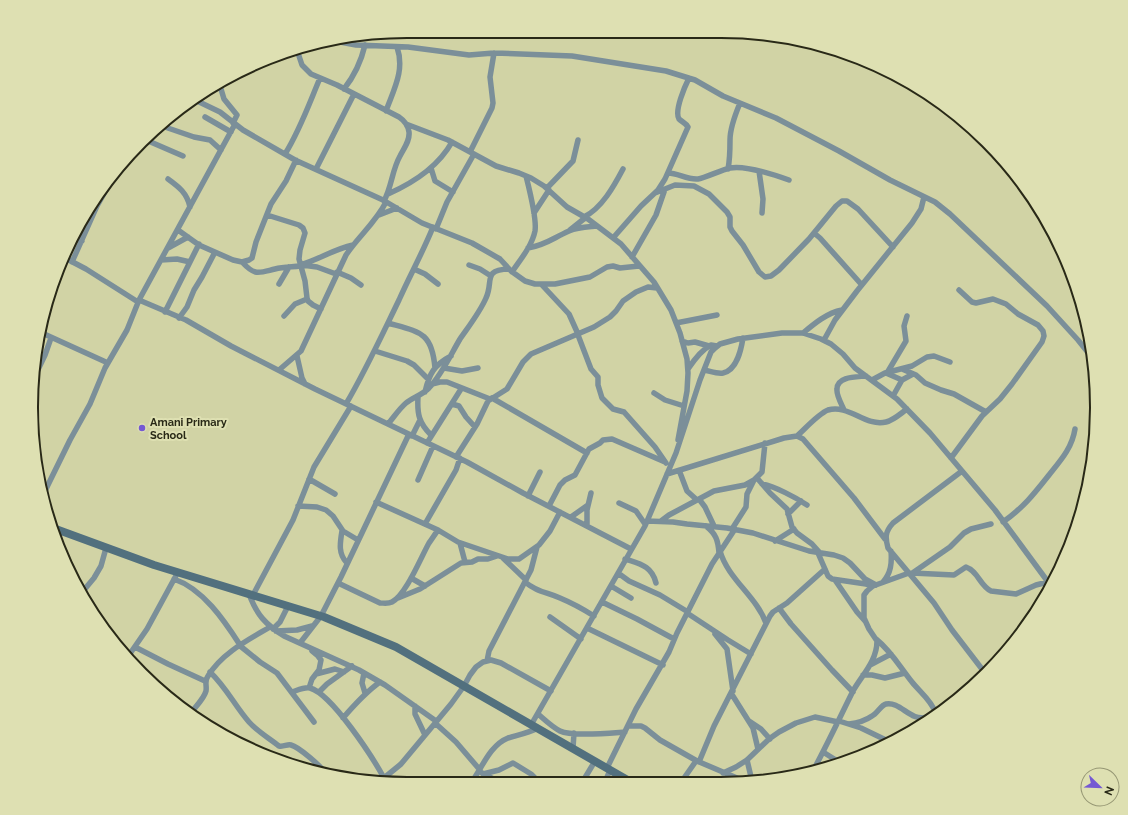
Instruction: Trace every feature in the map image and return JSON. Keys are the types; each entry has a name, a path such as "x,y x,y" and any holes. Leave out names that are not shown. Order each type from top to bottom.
{"street":[{"path":"346,43 365,46 414,48 469,55 494,53 572,56 666,71 695,80 723,96 776,118 890,180 935,202 972,234 1047,306 1085,349"},
{"path":"344,89 362,60 365,46"},
{"path":"386,111 398,80 400,70 400,57 397,47"},
{"path":"489,777 481,772 456,742 436,722 380,682 352,666 312,649 273,629 262,620 254,608 251,594 293,520 314,466 362,378 414,268 423,253 472,153 492,108 493,103 490,77 494,53"},
{"path":"279,370 301,351 308,339 346,255 379,215 390,188 396,164 409,139 409,130 406,124 399,117 305,69 299,55"},
{"path":"285,154 307,113 320,78"},
{"path":"613,238 641,206 655,193 668,173 688,127 688,125 680,120 678,116 681,100 689,78"},
{"path":"47,487 90,404 108,363 128,330 138,301 231,132 237,115 224,99 221,89"},
{"path":"316,169 354,94"},
{"path":"199,102 220,112 234,124 296,160 385,201 422,223 472,243 500,260 510,271 525,281 535,284 555,284 590,277 607,267 613,266 620,268 639,266"},
{"path":"728,169 731,154 730,140 732,126 740,103"},
{"path":"205,117 231,132"},
{"path":"406,124 452,142 496,166 526,176 548,189 567,207 585,217 621,244 654,282 671,310 687,359 687,385 675,456"},
{"path":"167,128 194,137 207,138 214,142 221,150"},
{"path":"534,214 548,189 573,161 578,140"},
{"path":"150,142 182,156"},
{"path":"388,194 404,187 430,168 444,155 452,142"},
{"path":"242,262 252,258 256,242 271,204 286,181 296,160"},
{"path":"430,168 436,181 453,192"},
{"path":"668,173 676,173 686,177 700,179 728,169 737,168 790,180"},
{"path":"528,248 544,245 569,231 602,202 623,169"},
{"path":"759,172 764,206 762,213"},
{"path":"510,271 528,248 536,230 530,190 526,176"},
{"path":"168,179 184,192 190,207"},
{"path":"655,193 675,185 694,186 709,194 727,212 730,217 730,227 732,232 743,245 759,272 765,277 771,276 780,270 842,201 847,201 858,209 893,247"},
{"path":"632,257 656,215 665,189"},
{"path":"824,340 842,310 912,223 920,209 924,197"},
{"path":"379,215 397,208"},
{"path":"267,215 303,228 304,233 300,250 300,265 305,281 307,299 313,305 321,309"},
{"path":"72,262 90,219"},
{"path":"569,231 597,226"},
{"path":"178,230 199,244 215,252 242,262 247,267 258,273 300,265 320,258 345,246 353,245"},
{"path":"814,233 862,284"},
{"path":"168,248 188,237"},
{"path":"165,312 199,244"},
{"path":"179,318 187,307 194,290 215,252"},
{"path":"161,260 177,259 190,262"},
{"path":"69,260 138,301 186,320 231,346 306,384 458,457 528,496 631,549"},
{"path":"300,265 317,267 337,273 351,278 361,285"},
{"path":"469,265 480,269 491,276"},
{"path":"279,284 289,267"},
{"path":"414,268 438,284"},
{"path":"388,424 400,408 407,402 425,392 444,368 470,323 483,305 488,295 491,276 495,271 510,271"},
{"path":"542,284 569,314 591,369 598,377 598,385 602,398 613,409 624,412 669,464"},
{"path":"425,524 456,470 458,457 484,410 492,399 507,389 523,362 531,354 578,335 610,317 623,300 636,292 648,288 657,288"},
{"path":"951,458 969,432 1012,384 1042,342 1044,336 1043,331 1038,325 1018,314 1006,304 994,299 976,303 972,302 959,290"},
{"path":"284,316 295,304 307,299"},
{"path":"803,333 829,314 842,310"},
{"path":"676,323 717,315"},
{"path":"886,373 906,341 904,326 907,316"},
{"path":"388,323 407,328 426,338 431,345 435,368"},
{"path":"476,777 481,772 487,757 500,743 507,738 530,732 535,727 538,714 646,523 667,474 669,464 675,456 711,352 720,344 743,338 782,333 803,333 824,340 837,349 855,368 893,396 930,432 1003,522 1047,580"},
{"path":"45,335 108,363"},
{"path":"41,364 51,338"},
{"path":"704,370 720,373 728,370 734,364 738,356 743,338"},
{"path":"682,341 717,346"},
{"path":"688,369 700,354 709,346"},
{"path":"375,351 407,361 414,365 428,378"},
{"path":"297,356 302,378 306,384"},
{"path":"425,392 428,378 435,368 440,362 451,356"},
{"path":"872,380 886,373 912,366 927,357 934,356 950,362"},
{"path":"444,368 462,371 478,368"},
{"path":"902,369 941,390 954,394 986,412"},
{"path":"886,373 902,380"},
{"path":"893,396 902,380 913,374"},
{"path":"844,410 836,390 838,386 844,379 866,376"},
{"path":"432,384 447,382 461,389 492,399 587,453"},
{"path":"426,442 461,389"},
{"path":"654,393 665,400 684,406"},
{"path":"418,397 417,412 424,428 431,435"},
{"path":"452,404 459,406 475,427"},
{"path":"667,474 765,443 797,436 820,415 828,411 844,410 869,421 879,423 891,419 907,409"},
{"path":"300,643 320,616 410,435 420,420"},
{"path":"1003,522 1019,510 1032,497 1068,451 1075,429"},
{"path":"797,436 803,439 854,498 885,540 891,551 934,603 952,630 982,669"},
{"path":"549,506 560,485 565,480 575,476 590,449 603,440 610,438 669,464"},
{"path":"606,777 608,769 636,709 663,665 687,612 746,506 747,494 762,472 765,443"},
{"path":"418,480 433,446"},
{"path":"679,470 687,491 705,507 714,526"},
{"path":"885,540 888,529 893,524 962,471"},
{"path":"528,496 540,472"},
{"path":"309,479 335,494"},
{"path":"756,479 787,510 792,527 820,553 828,576 834,580 866,622 876,638 885,646 934,709"},
{"path":"661,521 669,515 714,491 741,486 756,479"},
{"path":"762,484 807,505"},
{"path":"587,526 588,505 591,493"},
{"path":"788,514 801,501"},
{"path":"376,502 438,530 460,543 508,560 519,559 537,547 550,530 560,512"},
{"path":"619,503 636,511 646,523"},
{"path":"570,517 588,505"},
{"path":"298,506 317,507 326,510 333,516 342,531 358,540"},
{"path":"646,523 661,521 714,526 753,533 775,541 843,558 875,586"},
{"path":"910,574 950,547 957,539 971,529 991,524"},
{"path":"706,526 714,532 725,564 760,609 766,623"},
{"path":"775,541 794,529"},
{"path":"59,530 176,576 251,594 320,616 396,647 622,777"},
{"path":"398,598 438,530"},
{"path":"342,531 340,547 342,557 347,563"},
{"path":"460,543 465,562"},
{"path":"487,661 489,650 531,570 537,547"},
{"path":"86,588 101,566 106,548"},
{"path":"883,582 887,577 891,566 891,551"},
{"path":"338,582 380,603 387,604 425,586 457,565 465,562 472,562 478,558 488,559 497,556"},
{"path":"503,558 537,591 561,598 594,616"},
{"path":"625,559 640,564 653,573 656,583"},
{"path":"866,622 864,618 864,595 867,591 883,582 910,574 954,574 966,567 970,568 987,590 1016,594 1036,585 1044,584"},
{"path":"685,777 697,761 766,623 773,612 787,603 825,569"},
{"path":"618,573 628,581 660,595 751,654"},
{"path":"176,576 204,598 214,608 240,645 260,662 277,672 314,722"},
{"path":"131,652 176,576"},
{"path":"411,578 425,586"},
{"path":"834,580 875,586"},
{"path":"611,586 631,598"},
{"path":"602,602 637,618 674,639"},
{"path":"194,709 206,690 205,681 210,672 240,645 273,629 280,622 288,606"},
{"path":"779,608 791,624 853,692"},
{"path":"550,617 581,639"},
{"path":"273,629 297,630 312,626"},
{"path":"587,628 663,665"},
{"path":"713,630 727,650 732,692 753,728 758,749"},
{"path":"817,764 853,692 870,665 877,647 876,638"},
{"path":"135,647 205,681"},
{"path":"312,649 320,660 319,674"},
{"path":"870,665 891,654"},
{"path":"386,776 401,764 464,686 476,667 484,662 491,660 501,663 551,691"},
{"path":"319,692 352,666"},
{"path":"308,688 312,679 319,674 335,669 344,672"},
{"path":"210,672 222,684 250,724 279,746 282,747 290,744 295,746 320,766"},
{"path":"364,673 362,682 365,693"},
{"path":"864,675 885,678 906,673"},
{"path":"319,674 330,682"},
{"path":"343,718 365,693 380,682"},
{"path":"292,692 308,688 319,692 343,718 384,776"},
{"path":"849,724 861,722 872,717 883,706 888,704 901,709 915,718 922,717"},
{"path":"415,706 415,714 425,735"},
{"path":"538,714 560,731 574,733 599,734 641,726 660,740 697,761 732,777"},
{"path":"723,773 747,760 779,732 796,723 815,717 849,724 884,739"},
{"path":"748,720 762,729 770,739"},
{"path":"573,748 574,733"},
{"path":"823,752 834,759"},
{"path":"747,760 751,776"},
{"path":"585,777 595,761"},
{"path":"481,772 502,769 513,763 534,777"},
{"path":"498,777 502,769"}],"place":[{"name":"Amani Primary School","path":"142,428"}]}
